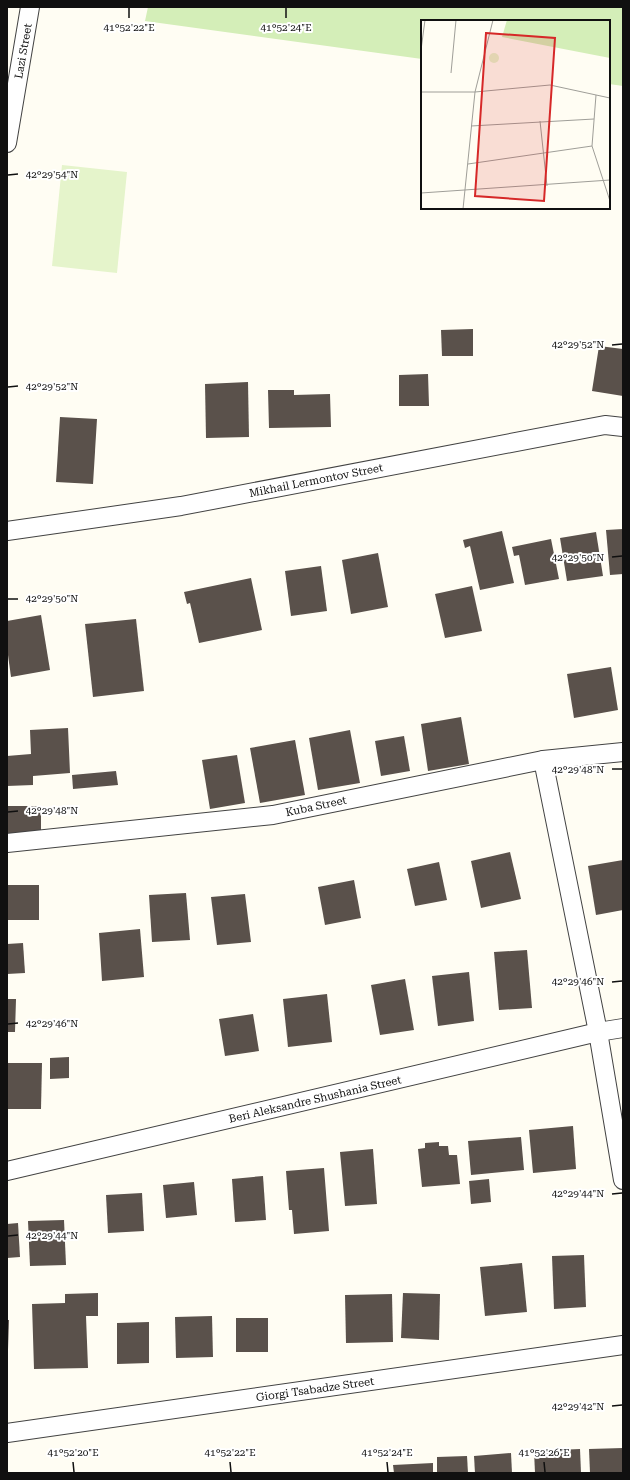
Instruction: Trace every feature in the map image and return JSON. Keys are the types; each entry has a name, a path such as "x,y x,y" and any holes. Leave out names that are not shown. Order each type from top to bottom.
{"street":[{"name":"Lazi Street","path":"7,143 30,7"},
{"name":"Mikhail Lermontov Street","path":"7,531 181,506 605,425 623,428"},
{"name":"Kuba Street","path":"7,843 273,815 543,760 623,752"},
{"path":"543,760 598,1032 623,1180"},
{"name":"Beri Aleksandre Shushania Street","path":"7,1171 598,1032 623,1028"},
{"name":"Giorgi Tsabadze Street","path":"7,1433 623,1345"}],"green space":[{"path":"148,7 623,7 623,86 610,84 610,20 421,20 421,59 145,21"},
{"path":"62,165 127,172 117,273 52,266"}],"building":[{"path":"473,329 473,356 442,356 441,330"},
{"path":"599,346 623,349 623,396 592,391"},
{"path":"428,374 429,406 399,406 399,375"},
{"path":"248,382 249,437 206,438 205,384"},
{"path":"268,390 294,390 294,395 330,394 331,427 269,428"},
{"path":"60,417 97,419 93,484 56,482"},
{"path":"623,529 623,574 610,575 606,530"},
{"path":"502,531 514,583 480,590 470,546 465,548 463,540"},
{"path":"596,532 603,576 567,581 560,538"},
{"path":"551,539 559,579 525,585 519,555 514,556 512,547"},
{"path":"378,553 388,607 351,614 342,560"},
{"path":"321,566 327,611 291,616 285,571"},
{"path":"251,578 262,630 199,643 190,603 187,604 184,592"},
{"path":"472,586 482,631 445,638 435,594"},
{"path":"41,615 50,670 11,677 7,648 7,621"},
{"path":"136,619 144,691 93,697 85,624"},
{"path":"611,667 618,710 574,718 567,674"},
{"path":"461,717 469,764 428,771 421,724"},
{"path":"68,728 70,773 33,776 33,785 7,786 7,756 31,754 30,730"},
{"path":"350,730 360,783 318,790 309,738"},
{"path":"404,736 410,771 381,776 375,741"},
{"path":"295,740 305,795 260,803 250,748"},
{"path":"237,755 245,803 210,809 202,760"},
{"path":"116,771 118,785 73,789 72,775"},
{"path":"7,806 41,806 41,839 7,839"},
{"path":"510,852 521,899 481,908 471,861"},
{"path":"623,860 623,910 596,915 588,866"},
{"path":"439,862 447,900 415,906 407,869"},
{"path":"354,880 361,918 325,925 318,887"},
{"path":"7,885 39,885 39,920 7,920"},
{"path":"186,893 190,940 152,942 149,895"},
{"path":"245,894 251,942 217,945 211,897"},
{"path":"140,929 144,977 102,981 99,933"},
{"path":"23,943 25,973 7,974 7,944"},
{"path":"527,950 532,1008 499,1010 494,952"},
{"path":"469,972 474,1021 438,1026 432,976"},
{"path":"405,979 414,1030 380,1035 371,985"},
{"path":"327,994 332,1042 288,1047 283,999"},
{"path":"7,999 16,999 15,1032 7,1032"},
{"path":"253,1014 259,1051 225,1056 219,1019"},
{"path":"69,1057 69,1078 50,1079 50,1058"},
{"path":"7,1063 42,1063 41,1109 7,1109"},
{"path":"573,1126 576,1169 533,1173 529,1130"},
{"path":"521,1137 524,1170 471,1175 468,1141"},
{"path":"439,1142 439,1146 448,1146 449,1155 457,1155 460,1184 422,1187 418,1149 425,1148 425,1143"},
{"path":"373,1149 377,1204 345,1206 340,1152"},
{"path":"324,1168 329,1231 294,1234 292,1210 289,1210 286,1171"},
{"path":"263,1176 266,1220 235,1222 232,1179"},
{"path":"489,1179 491,1202 471,1204 469,1181"},
{"path":"194,1182 197,1215 166,1218 163,1185"},
{"path":"142,1193 144,1231 108,1233 106,1195"},
{"path":"64,1220 66,1265 30,1266 28,1221"},
{"path":"18,1223 20,1257 7,1258 7,1224"},
{"path":"584,1255 586,1307 554,1309 552,1256"},
{"path":"522,1263 527,1312 485,1316 480,1267"},
{"path":"98,1293 98,1316 86,1316 88,1368 34,1369 32,1304 65,1303 65,1294"},
{"path":"403,1293 440,1294 439,1340 401,1338"},
{"path":"392,1294 393,1342 346,1343 345,1295"},
{"path":"212,1316 213,1357 176,1358 175,1317"},
{"path":"236,1318 268,1318 268,1352 236,1352"},
{"path":"7,1320 9,1320 8,1349 7,1349"},
{"path":"149,1322 149,1363 117,1364 117,1323"},
{"path":"623,1448 623,1473 590,1473 589,1449"},
{"path":"580,1449 581,1473 535,1473 534,1451"},
{"path":"511,1453 512,1473 475,1473 474,1456"},
{"path":"467,1456 468,1473 437,1473 437,1457"},
{"path":"433,1463 433,1473 394,1473 393,1465"}]}
